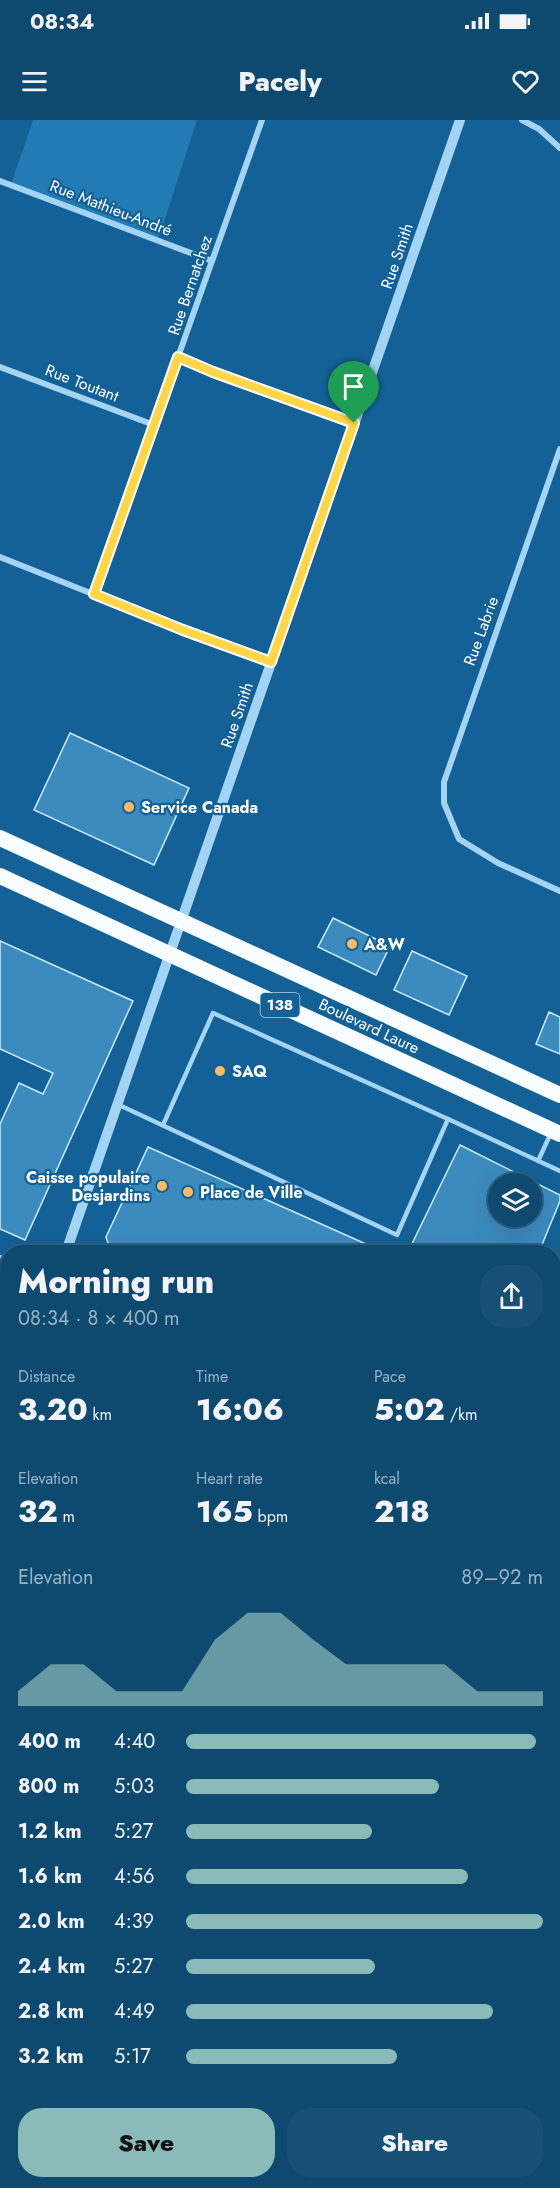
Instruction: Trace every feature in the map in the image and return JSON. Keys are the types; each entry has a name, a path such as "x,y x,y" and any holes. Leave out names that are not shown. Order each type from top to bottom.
{"highway":[{"name":"Boulevard Laure","path":"0,838 560,1095"},
{"name":"Boulevard Laure","path":"0,876 556,1132"}],"street":[{"name":"Rue Bernatchez","path":"94,594 262,120"},
{"name":"Rue Smith","path":"68,1245 460,120"},
{"path":"522,120 539,129 560,148"},
{"name":"Rue Mathieu-André","path":"0,181 212,261"},
{"path":"178,357 354,423"},
{"name":"Rue Toutant","path":"0,367 154,425"},
{"name":"Rue Labrie","path":"560,449 444,782 444,803 459,839 498,863 560,891"},
{"path":"0,557 183,630 271,662"}],"lane":[{"path":"163,1125 213,1013 560,1171"},
{"path":"117,1104 397,1235 448,1119"},
{"path":"538,1161 556,1132"}],"shaded area":[{"path":"33,120 197,120 158,240 10,187"}],"building":[{"path":"70,733 189,788 154,865 34,810"},
{"path":"333,918 390,946 376,975 318,947"},
{"path":"0,941 133,1001 25,1240 0,1229 0,1124 19,1083 43,1094 53,1073 0,1049"},
{"path":"412,951 467,976 449,1015 394,990"},
{"path":"549,1012 560,1017 560,1054 536,1044"},
{"path":"460,1145 516,1173 488,1173 488,1227 542,1227 542,1186 560,1195 560,1201 542,1245 411,1245"},
{"name":"Place de Ville","path":"148,1147 368,1245 109,1245 106,1237"}],"place":[{"name":"Service Canada","path":"129,807"},
{"name":"A&W","path":"352,944"},
{"name":"SAQ","path":"220,1071"},
{"name":"Caisse populaire Desjardins","path":"162,1186"},
{"name":"Place de Ville","path":"188,1192"}],"route":[{"path":"178,357 292,402 354,423 271,662 94,594 178,357"}]}
